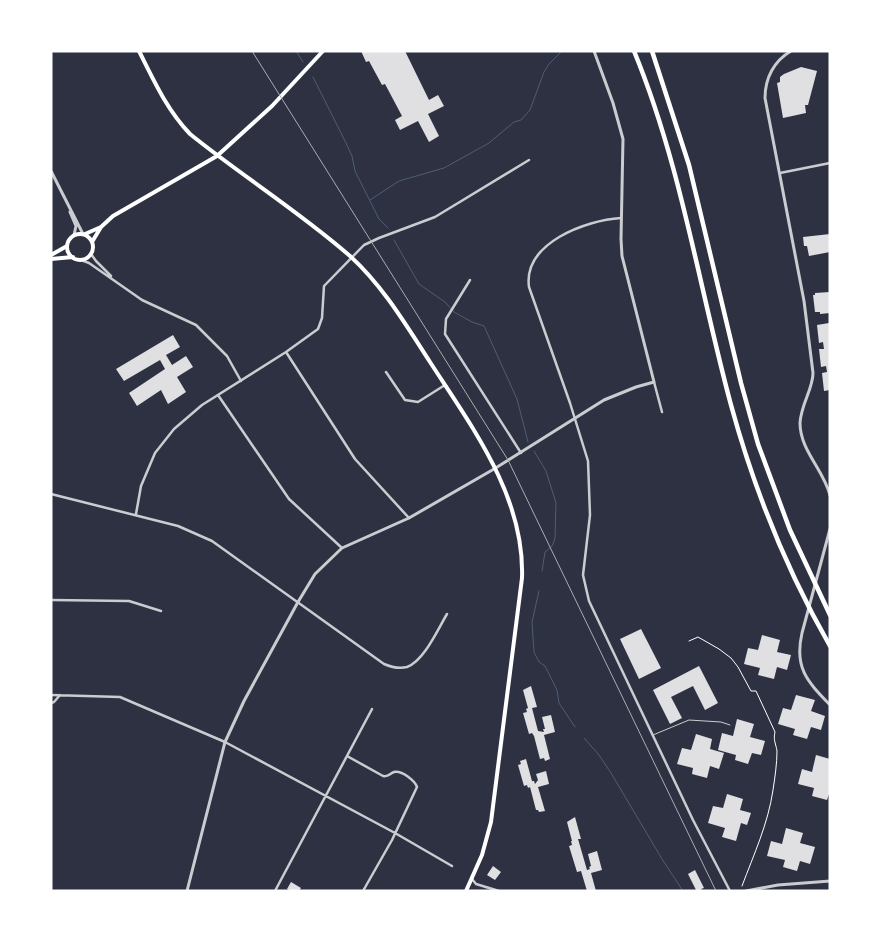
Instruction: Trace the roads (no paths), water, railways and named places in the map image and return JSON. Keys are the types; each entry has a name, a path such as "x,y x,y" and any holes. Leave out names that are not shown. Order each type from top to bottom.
{"highway":[{"path":"634,51 655,108 683,200 724,376 746,456 791,571 830,646"},
{"path":"652,51 689,165 741,383 758,444 786,522 830,615"}],"main road":[{"path":"139,51 164,100 190,134 217,156 306,220 351,258 391,302 482,444 494,468 516,524 522,553 522,578 491,822 482,855 466,891"},
{"path":"51,257 73,257 80,260 88,257 91,254 92,242 101,227 112,216 217,156 272,106 323,51"},
{"path":"51,257 67,246 74,236 101,227"},
{"path":"84,234 92,242"},
{"path":"67,246 73,257"}],"street":[{"path":"594,51 623,139 620,240 624,268 662,412"},
{"path":"792,51 780,60 768,77 765,102 805,309 813,373 812,382 801,412 802,434 808,453 823,477 830,495"},
{"path":"136,514 141,486 155,453 174,429 202,406 318,329 322,318 324,286 364,245 435,217 529,160"},
{"path":"780,173 830,163"},
{"path":"51,171 84,234"},
{"path":"68,204 76,226 74,236"},
{"path":"621,218 596,222 565,235 541,252 534,260 529,272 530,291 587,456 590,515 583,568 586,589 600,626 730,891"},
{"path":"91,254 117,283"},
{"path":"80,260 89,263 142,300 196,325 226,356 241,381"},
{"path":"470,280 446,318 445,334 521,453"},
{"path":"286,352 355,459 409,518"},
{"path":"386,372 405,400 418,402 444,385"},
{"path":"187,891 225,742 244,701 315,574 342,548 409,518 521,453 604,400 654,382"},
{"path":"218,395 290,499 342,548"},
{"path":"51,494 178,526 212,541 384,664 396,668 408,667 420,658 447,614"},
{"path":"830,529 799,650 804,672 815,691 830,705"},
{"path":"51,600 129,601 161,611"},
{"path":"51,695 120,697 225,742 395,833 452,866"},
{"path":"51,703 60,695"},
{"path":"276,891 372,709"},
{"path":"347,756 383,776 399,772 416,784 417,790 363,891"},
{"path":"472,879 476,884 499,891"},
{"path":"746,891 778,885 830,881"}],"lane":[{"path":"652,735 689,720 721,722 730,725"}],"waterway":[{"path":"296,51 303,62"},
{"path":"370,200 399,181 444,168 489,143 514,122 521,120 530,110 544,72 562,51"},
{"path":"313,77 352,156 355,171 379,219 388,228"},
{"path":"394,240 419,284 445,302 454,312 484,326 517,399 528,442"},
{"path":"534,451 546,471 556,503 555,539 552,546 545,552 542,571"},
{"path":"539,591 532,622 534,652 539,662 545,666 557,690 559,703 575,727"},
{"path":"584,738 611,773 683,891"}],"railway":[{"path":"252,51 508,460 716,891"}]}
